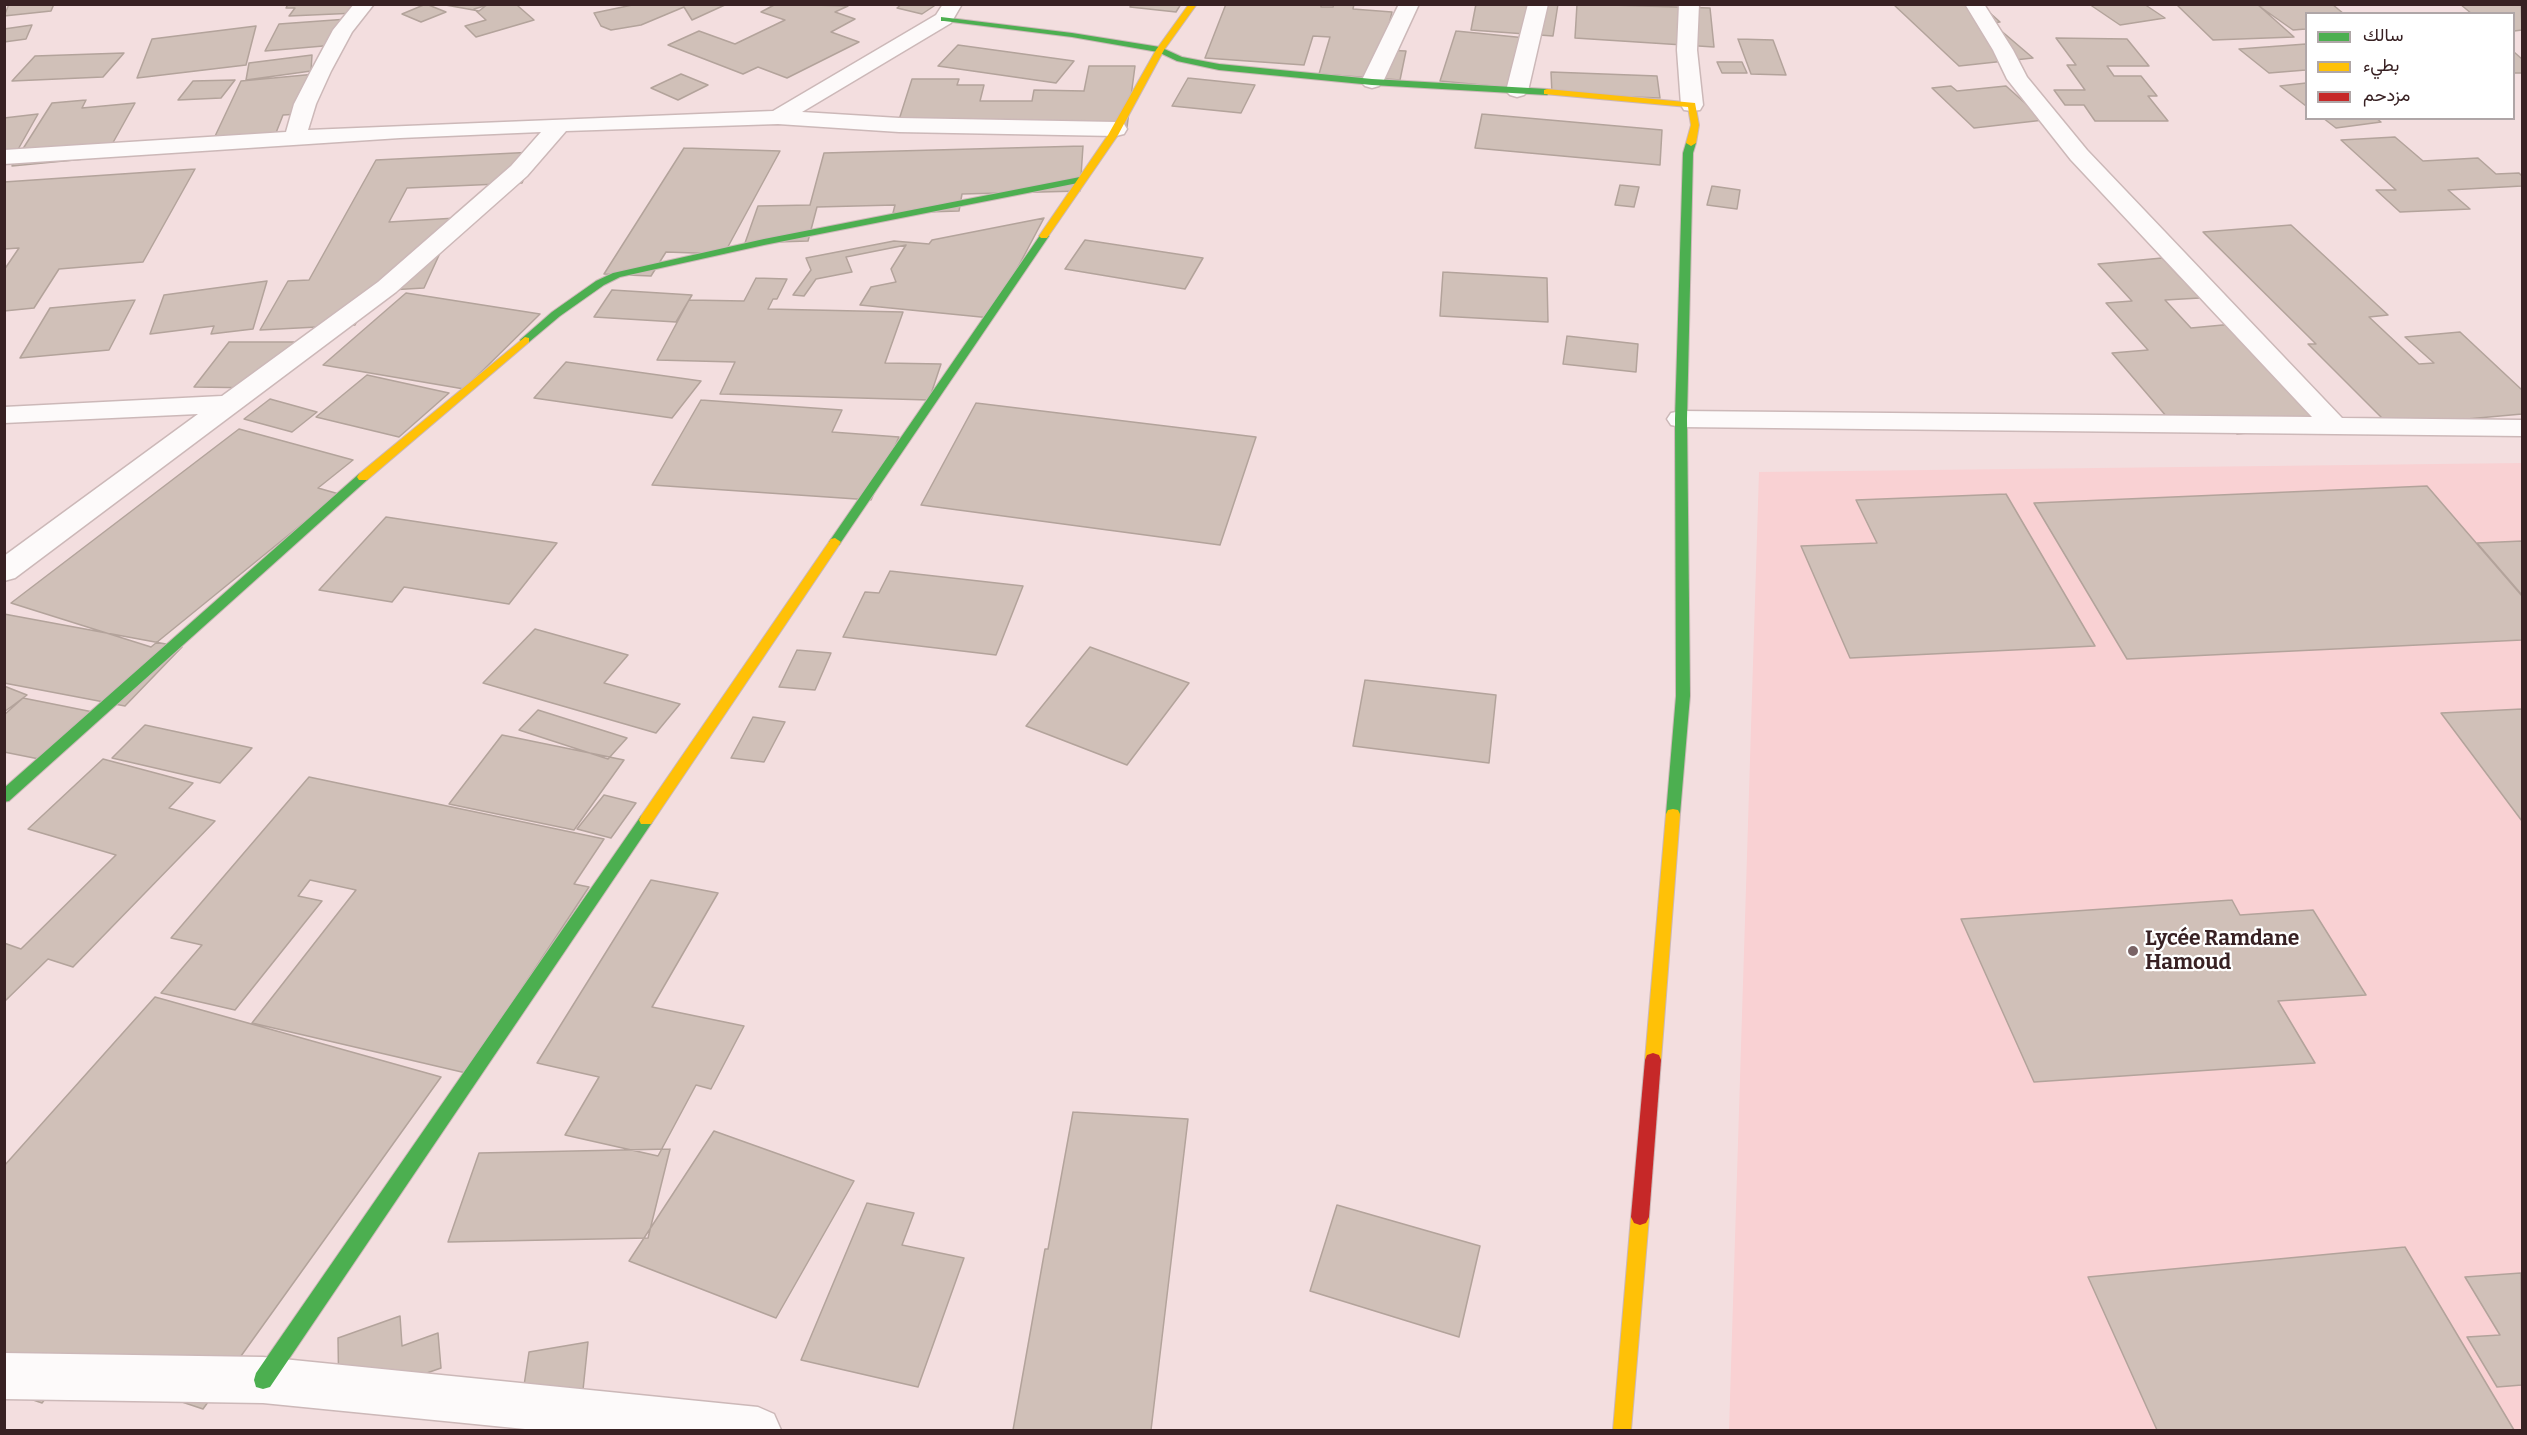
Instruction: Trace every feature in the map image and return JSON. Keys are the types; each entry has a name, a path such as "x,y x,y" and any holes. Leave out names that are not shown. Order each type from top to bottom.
{"street":[{"path":"295,138 306,104 321,71 343,30 365,4"},
{"path":"263,1380 1116,129 1160,50 1194,4"},
{"path":"1372,82 1409,4"},
{"path":"1517,91 1538,4"},
{"path":"1622,1431 1683,696 1681,419 1688,153 1695,125 1687,50 1689,4"},
{"path":"1974,4 2003,50 2017,79 2079,155 2335,426"},
{"path":"778,117 949,12 1160,50 1180,59 1219,67 1372,82 1692,105"},
{"path":"4,157 295,138 778,117 899,125 1116,129"},
{"path":"4,571 387,287 519,171 560,125"},
{"path":"4,797 330,505 556,314 600,284 636,270 764,242 1080,180"},
{"path":"4,415 229,404"},
{"path":"1681,419 2523,428"},
{"path":"4,1376 263,1380 707,1429 758,1431"}],"shaded area":[{"name":"Lycée Ramdane Hamoud","path":"2522,463 2522,1430 1729,1430 1759,472"}],"building":[{"path":"9,4 54,4 51,11 4,16"},
{"path":"288,4 362,4 357,13 289,16 295,8 286,8"},
{"path":"426,4 446,12 421,22 402,14"},
{"path":"440,4 488,4 479,11"},
{"path":"491,4 520,4 518,6 534,20 476,37 465,26 486,20 474,9"},
{"path":"637,4 727,4 692,20 684,7 641,25 611,30 601,26 594,13"},
{"path":"776,4 848,6 835,12 855,19 831,32 859,42 787,78 758,67 743,74 668,45 699,31 735,44 785,20 761,12"},
{"path":"902,4 937,4 922,14 897,8"},
{"path":"1132,4 1181,4 1176,12 1130,7"},
{"path":"1226,4 1321,4 1321,7 1333,7 1334,4 1354,4 1353,9 1392,12 1383,50 1406,51 1400,80 1319,74 1330,37 1313,36 1304,65 1205,58"},
{"path":"1476,4 1558,4 1553,36 1471,30"},
{"path":"1577,4 1710,8 1714,47 1575,38"},
{"path":"1893,4 1980,4 2000,22 1992,23 2033,58 1959,66"},
{"path":"2089,4 2144,4 2165,18 2120,25"},
{"path":"2176,4 2257,4 2294,37 2213,40"},
{"path":"2332,4 2342,12 2305,12 2305,29 2293,30 2259,6"},
{"path":"2460,4 2521,4 2522,30 2515,31 2515,12 2470,12"},
{"path":"348,19 335,45 265,51 279,24"},
{"path":"32,25 26,39 4,42 4,29"},
{"path":"256,26 246,65 137,78 152,39"},
{"path":"1456,31 1526,38 1513,88 1440,81"},
{"path":"2056,38 2127,39 2149,66 2107,66 2114,76 2141,76 2157,96 2148,96 2168,121 2095,121 2084,105 2065,105 2054,90 2085,90 2067,65 2076,65"},
{"path":"1738,39 1773,40 1786,75 1751,74"},
{"path":"2305,44 2305,70 2269,73 2239,49"},
{"path":"958,45 1074,61 1056,83 938,66"},
{"path":"124,53 103,77 12,81 35,56"},
{"path":"2515,53 2522,59 2522,73 2515,73"},
{"path":"312,55 311,71 246,80 249,63"},
{"path":"1717,62 1742,62 1747,73 1722,73"},
{"path":"1089,66 1135,66 1127,127 897,126 912,79 959,79 957,85 984,85 980,101 1032,101 1034,90 1084,91"},
{"path":"1551,72 1657,76 1660,98 1552,94"},
{"path":"316,74 300,114 283,115 272,143 209,149 241,81"},
{"path":"681,74 708,85 678,100 651,88"},
{"path":"1188,78 1255,85 1241,113 1172,106"},
{"path":"235,80 221,98 178,100 193,81"},
{"path":"2305,83 2305,105 2280,86"},
{"path":"1951,86 1957,91 2006,86 2044,120 1974,128 1932,88"},
{"path":"86,100 82,108 135,103 105,157 12,166 52,103"},
{"path":"38,114 16,153 4,154 4,118"},
{"path":"1482,114 1662,130 1660,165 1475,148"},
{"path":"2326,120 2378,120 2381,122 2336,128"},
{"path":"2395,137 2423,161 2478,158 2496,174 2519,173 2522,176 2522,186 2448,190 2470,209 2400,212 2376,190 2396,190 2341,140"},
{"path":"1083,146 1080,191 962,194 959,211 893,213 895,205 817,207 808,241 745,243 758,206 810,205 824,153"},
{"path":"684,148 780,151 724,254 666,252 651,276 604,274"},
{"path":"535,152 522,183 407,188 389,222 456,218 424,288 372,291 355,325 260,330 288,281 309,280 376,160"},
{"path":"195,169 143,262 59,269 34,308 4,311 4,270 19,248 4,249 4,182"},
{"path":"1620,185 1639,187 1634,207 1615,205"},
{"path":"1712,186 1740,190 1737,209 1707,205"},
{"path":"1044,218 991,318 860,305 871,287 896,282 891,269 906,245 846,257 852,272 816,279 804,296 793,295 811,270 806,258 894,241 929,244 932,240"},
{"path":"2291,225 2388,315 2369,317 2419,364 2434,363 2405,337 2460,332 2522,390 2522,414 2390,426 2308,344 2316,344 2203,232"},
{"path":"1085,240 1203,258 1185,289 1065,269"},
{"path":"2162,258 2200,298 2165,300 2191,328 2244,323 2343,424 2237,434 2223,419 2173,424 2112,353 2148,350 2106,303 2132,301 2098,264"},
{"path":"1443,272 1547,278 1548,322 1440,316"},
{"path":"756,278 787,279 777,299 773,299 768,309 903,312 885,363 941,364 929,400 720,394 735,362 657,360 689,300 744,301"},
{"path":"267,281 253,329 211,334 214,326 150,334 164,295"},
{"path":"612,290 692,295 676,322 594,317"},
{"path":"406,293 540,314 464,389 323,365"},
{"path":"135,300 109,350 20,358 50,308"},
{"path":"1567,336 1638,344 1636,372 1563,364"},
{"path":"229,342 294,342 261,388 194,387"},
{"path":"566,362 701,381 672,418 534,398"},
{"path":"367,375 449,393 399,437 316,417"},
{"path":"270,399 317,412 292,432 244,419"},
{"path":"701,400 842,410 832,432 899,437 871,500 652,485"},
{"path":"976,403 1256,437 1220,545 921,505"},
{"path":"239,429 353,460 318,488 339,494 151,647 11,603"},
{"path":"2427,486 2522,596 2522,640 2127,659 2034,503"},
{"path":"2006,494 2095,646 1850,658 1801,546 1877,543 1856,500"},
{"path":"386,517 557,543 509,604 404,587 392,602 319,590"},
{"path":"2522,541 2522,595 2477,543"},
{"path":"890,571 1023,586 996,655 843,637 865,592 879,593"},
{"path":"4,614 182,647 125,706 4,683"},
{"path":"535,629 628,655 604,683 680,704 656,733 483,683"},
{"path":"1090,647 1189,683 1127,765 1026,726"},
{"path":"797,650 831,653 815,690 779,687"},
{"path":"1365,680 1496,695 1489,763 1353,746"},
{"path":"4,686 27,695 4,712"},
{"path":"23,698 93,712 44,760 4,752 4,715"},
{"path":"2522,709 2522,821 2441,713"},
{"path":"538,710 627,738 608,759 519,730"},
{"path":"753,717 785,722 764,762 731,758"},
{"path":"145,725 252,748 220,783 112,758"},
{"path":"502,735 624,760 574,830 449,804"},
{"path":"103,759 193,783 169,808 215,821 73,967 48,959 4,1002 4,943 21,949 116,855 28,829"},
{"path":"309,777 604,839 574,884 589,887 466,1073 252,1023 356,890 310,880 298,896 322,901 235,1010 161,993 202,945 171,938"},
{"path":"604,795 636,803 611,838 577,829"},
{"path":"651,880 718,893 652,1007 744,1026 711,1089 696,1085 658,1156 565,1135 599,1077 537,1063"},
{"path":"2232,900 2240,915 2313,910 2366,995 2278,1001 2315,1063 2034,1082 1961,919"},
{"path":"155,997 441,1077 203,1409 71,1365 42,1403 4,1390 4,1166"},
{"path":"1073,1112 1188,1119 1151,1430 1013,1430 1045,1249 1048,1249"},
{"path":"714,1131 854,1181 776,1318 629,1261"},
{"path":"670,1149 648,1238 448,1242 479,1153"},
{"path":"867,1203 914,1213 902,1245 964,1258 918,1387 801,1360"},
{"path":"1337,1205 1480,1246 1459,1337 1310,1291"},
{"path":"2405,1247 2514,1430 2157,1430 2088,1277"},
{"path":"2521,1273 2522,1385 2497,1387 2467,1337 2500,1335 2465,1277"},
{"path":"400,1316 402,1346 438,1333 441,1368 339,1404 338,1338"},
{"path":"588,1342 581,1409 519,1419 529,1352"}],"traffic: fast":[{"path":"944,19 1072,35 1160,50 1180,59 1219,67 1372,82 1547,92"},
{"path":"1673,814 1683,696 1681,419 1688,153 1691,143"},
{"path":"525,340 556,314 600,283 617,275 764,242 1080,180"},
{"path":"835,542 1044,236"},
{"path":"4,797 363,477"},
{"path":"263,1380 646,820"}],"traffic: slow":[{"path":"1044,236 1113,135 1160,50 1193,4"},
{"path":"1547,92 1692,105 1695,125 1691,143"},
{"path":"363,477 525,340"},
{"path":"646,820 835,542"},
{"path":"1653,1060 1673,814"},
{"path":"1622,1430 1640,1217"}],"traffic: jam":[{"path":"1640,1217 1653,1060"}],"place":[{"name":"Lycée Ramdane Hamoud","path":"2133,951"}]}
